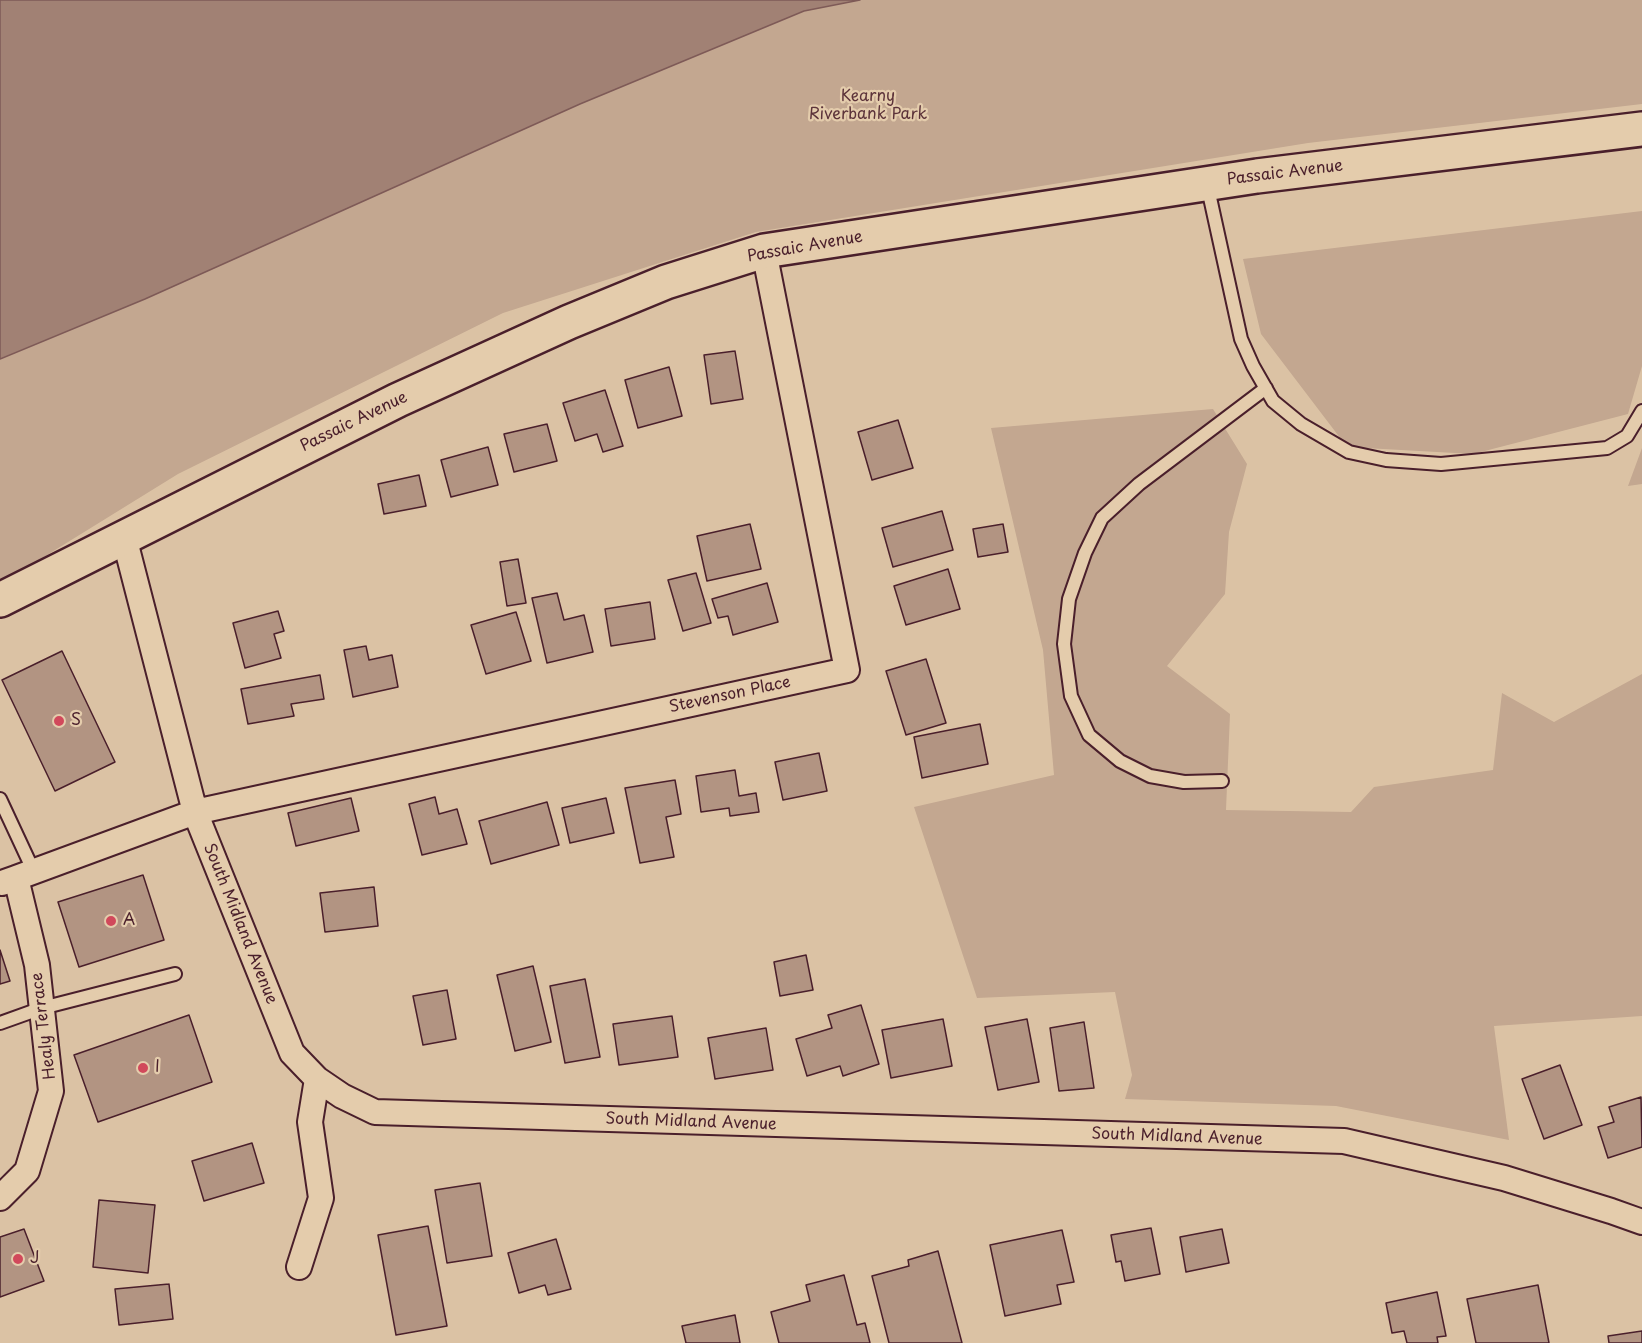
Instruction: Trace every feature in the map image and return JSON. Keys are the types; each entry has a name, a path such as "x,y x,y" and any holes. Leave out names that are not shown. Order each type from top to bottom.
{"main road":[{"name":"Passaic Avenue","path":"0,600 398,400 569,322 666,282 764,251 1207,183 1642,129"}],"street":[{"name":"Stevenson Place","path":"195,812 847,670 764,251"},
{"name":"South Midland Avenue","path":"123,537 195,812 292,1053 317,1078 342,1096 375,1112 1344,1141 1504,1178 1611,1210 1642,1222"},
{"path":"16,878 195,812"},
{"name":"Healy Terrace","path":"0,1198 27,1171 51,1091 37,965 16,878"},
{"path":"299,1267 321,1198 310,1122 317,1078"}],"lane":[{"path":"1207,183 1241,339 1266,388 1273,401 1301,424 1349,452 1386,460 1441,464 1607,448 1627,436 1642,411"},
{"path":"1222,781 1184,783 1150,776 1120,761 1089,735 1071,696 1064,644 1069,599 1085,553 1102,518 1139,484 1266,388"},
{"path":"0,799 16,878"},
{"path":"0,1023 42,1008 175,974"}],"green space":[{"name":"Kearny Riverbank Park","path":"860,0 1642,0 1642,104 1308,143 756,232 503,313 178,474 26,568 0,581 0,359 145,299 580,104 804,11"},
{"path":"1642,211 1642,366 1628,414 1473,454 1347,447 1261,334 1243,259"},
{"path":"1213,409 1247,464 1229,532 1225,594 1167,666 1230,714 1226,810 1351,812 1374,787 1493,770 1502,693 1554,722 1642,674 1642,1016 1494,1026 1509,1140 1336,1106 1125,1099 1132,1075 1115,992 977,998 914,807 1054,775 1043,650 991,428"},
{"path":"1642,448 1642,484 1628,486"}],"shaded area":[{"path":"0,0 860,0 804,11 580,104 145,299 0,359"}],"building":[{"path":"735,351 743,399 711,404 704,355"},
{"path":"669,367 682,416 638,428 625,380"},
{"path":"605,390 623,446 603,452 597,434 575,441 563,403"},
{"path":"898,420 913,468 872,480 858,432"},
{"path":"547,424 557,461 514,472 504,434"},
{"path":"488,447 498,485 451,497 441,460"},
{"path":"419,475 426,506 384,514 378,484"},
{"path":"942,511 953,550 893,567 882,528"},
{"path":"750,524 761,569 707,581 697,536"},
{"path":"1003,524 1008,552 978,557 973,529"},
{"path":"518,559 526,603 507,606 500,562"},
{"path":"948,569 960,609 906,625 894,586"},
{"path":"696,573 711,623 683,631 668,580"},
{"path":"767,583 778,622 733,635 728,616 718,618 712,599"},
{"path":"557,593 564,620 584,615 593,652 547,663 532,598"},
{"path":"650,602 655,639 611,646 605,609"},
{"path":"278,611 284,631 274,634 281,658 245,668 233,623"},
{"path":"516,612 531,661 486,674 471,625"},
{"path":"366,646 369,660 392,655 398,687 353,697 344,650"},
{"name":"S","path":"62,651 115,762 55,791 2,680"},
{"path":"926,659 946,723 906,735 886,671"},
{"path":"320,675 324,699 291,704 294,716 248,724 241,689"},
{"path":"980,724 988,764 922,778 914,737"},
{"path":"819,753 827,791 783,800 775,762"},
{"path":"735,770 739,796 756,793 759,812 730,816 729,808 701,812 696,776"},
{"path":"675,780 681,814 666,817 674,857 640,863 625,788"},
{"path":"435,797 439,814 457,809 467,844 422,855 409,804"},
{"path":"351,798 359,831 296,846 288,813"},
{"path":"606,798 614,833 570,843 562,808"},
{"path":"547,802 559,845 491,864 479,821"},
{"name":"A","path":"143,875 164,940 79,967 58,902"},
{"path":"374,887 378,926 325,932 320,893"},
{"path":"0,950 10,981 0,984"},
{"path":"806,955 813,990 780,996 774,962"},
{"path":"533,966 551,1042 515,1051 497,975"},
{"path":"585,979 600,1057 565,1063 550,986"},
{"path":"447,990 456,1039 423,1045 413,996"},
{"path":"861,1005 879,1064 843,1076 840,1066 807,1076 796,1039 832,1028 828,1015"},
{"name":"I","path":"189,1015 212,1082 98,1122 74,1055"},
{"path":"672,1016 678,1057 619,1065 613,1024"},
{"path":"943,1019 952,1066 891,1078 882,1030"},
{"path":"1027,1019 1039,1082 998,1090 985,1027"},
{"path":"1084,1022 1094,1088 1059,1091 1050,1028"},
{"path":"766,1028 773,1070 715,1079 708,1038"},
{"path":"1560,1065 1582,1125 1544,1139 1522,1079"},
{"path":"1641,1097 1642,1147 1608,1158 1598,1127 1614,1122 1609,1107"},
{"path":"252,1143 264,1183 204,1201 192,1161"},
{"path":"480,1183 492,1256 447,1263 435,1190"},
{"path":"99,1200 155,1205 148,1273 93,1267"},
{"path":"428,1226 447,1326 396,1335 378,1235"},
{"path":"1151,1228 1160,1274 1125,1281 1121,1261 1116,1262 1111,1235"},
{"name":"J","path":"24,1229 44,1281 0,1297 0,1237"},
{"path":"1222,1229 1229,1263 1186,1272 1180,1237"},
{"path":"1062,1230 1074,1282 1057,1285 1061,1304 1005,1316 990,1245"},
{"path":"556,1239 571,1289 548,1295 545,1285 519,1293 508,1253"},
{"path":"938,1251 962,1343 889,1343 872,1276 909,1266 908,1260"},
{"path":"844,1275 857,1325 865,1323 870,1343 779,1343 771,1312 810,1301 806,1285"},
{"path":"169,1284 173,1319 119,1325 115,1289"},
{"path":"1538,1285 1549,1343 1476,1343 1467,1299"},
{"path":"1437,1292 1446,1336 1437,1337 1438,1343 1407,1343 1404,1331 1392,1333 1386,1303"},
{"path":"735,1315 740,1343 686,1343 682,1326"},
{"path":"1642,1331 1642,1343 1609,1343 1608,1336"}],"place":[{"name":"S","path":"59,721"},
{"name":"A","path":"111,921"},
{"name":"I","path":"143,1068"},
{"name":"J","path":"18,1259"}]}
